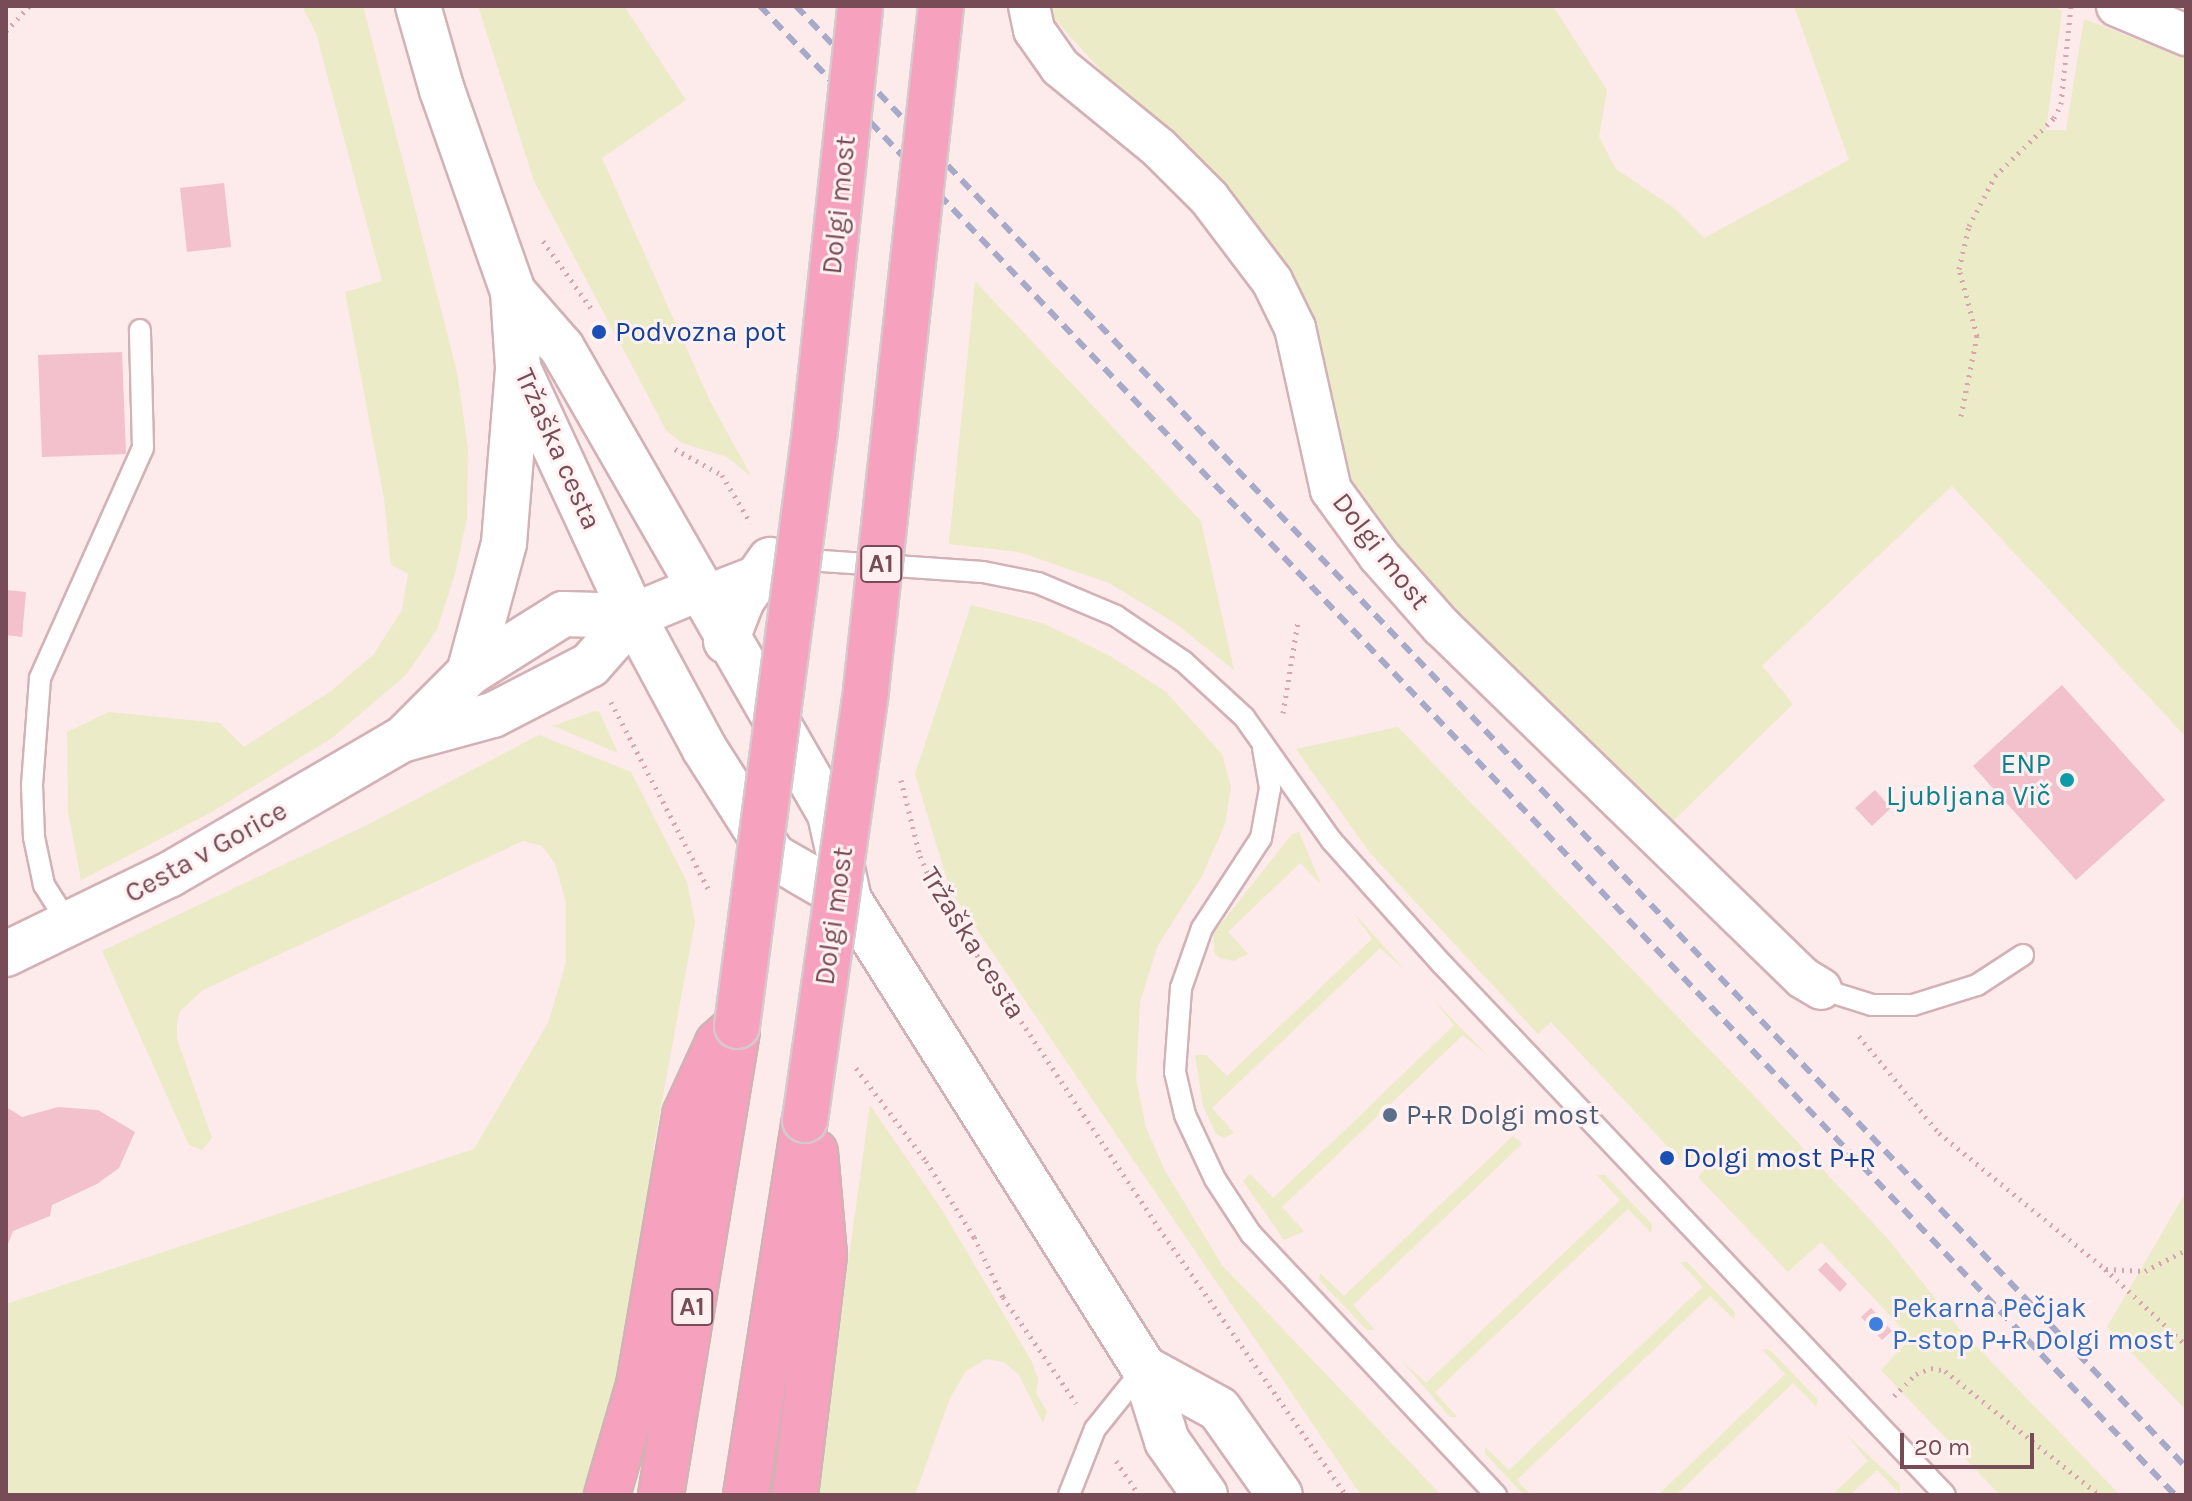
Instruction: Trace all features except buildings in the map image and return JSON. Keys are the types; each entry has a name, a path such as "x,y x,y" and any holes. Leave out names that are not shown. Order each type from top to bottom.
{"highway":[{"name":"Dolgi most","path":"704,1117 718,1043 737,1026 815,430 860,6"},
{"name":"Dolgi most","path":"804,1254 805,1120 866,690 941,6"},
{"path":"607,1495 639,1385 704,1117"},
{"name":"A1","path":"661,1495 704,1117"},
{"path":"795,1495 804,1254"},
{"name":"A1","path":"746,1495 804,1254"}],"main road":[{"name":"Tržaška cesta","path":"418,6 513,292 518,368 633,616 704,748 773,856 849,900"},
{"name":"Tržaška cesta","path":"513,292 562,348 726,641 830,814 849,900 1144,1368 1167,1441 1205,1495"},
{"path":"469,673 504,543 518,368"},
{"path":"726,641 742,600 770,560"},
{"name":"Cesta v Gorice","path":"6,954 70,926 401,740 493,715 579,671 633,616 698,589"},
{"name":"Cesta v Gorice","path":"401,740 469,673 563,614 633,616"},
{"name":"Tržaška cesta","path":"1144,1368 1219,1409 1280,1495"}],"street":[{"name":"Dolgi most","path":"1029,6 1034,30 1060,67 1159,148 1209,198 1272,281 1295,328 1331,490 1379,556 1453,637 1803,978 1821,989"},
{"path":"2117,6 2186,35"}],"lane":[{"path":"70,926 44,885 34,837 32,785 38,692 61,623 143,448 140,330"},
{"path":"698,589 770,560 983,572 1038,583 1116,616 1159,643 1227,697 1259,736 1331,840 1442,964 1945,1495"},
{"path":"1259,736 1270,788 1261,838 1202,928 1181,988 1175,1072 1185,1115 1215,1179 1251,1234 1496,1495"},
{"path":"1821,989 1872,1005 1913,1005 1977,985 2023,955"},
{"path":"1069,1495 1095,1429 1144,1368"}],"path":[{"path":"6,31 29,6"},
{"path":"1961,416 1977,336 1959,269 1969,226 1995,176 2054,118 2061,104 2071,6"},
{"path":"483,207 547,243 595,314"},
{"path":"665,443 722,475 770,560"},
{"path":"1259,736 1283,712 1298,621"},
{"path":"610,700 716,901"},
{"name":"Tržaška cesta","path":"900,777 920,856 937,895 1183,1265 1346,1495"},
{"path":"1821,989 1939,1133 2105,1269 2186,1345"},
{"path":"852,1064 926,1161 974,1237 1003,1297 1052,1368"},
{"path":"2105,1269 2145,1271 2186,1250"},
{"path":"1894,1396 1916,1374 1931,1368 1945,1371 2099,1495"}],"green space":[{"path":"302,6 363,6 457,372 468,448 467,518 455,574 437,630 406,675 332,738 210,813 81,880 68,812 67,732 109,712 220,723 244,747 331,691 374,654 402,610 408,573 391,565 384,499 345,292 382,281 316,33"},
{"path":"478,6 624,6 686,100 602,158 709,399 751,476 727,457 682,443 666,430 534,181"},
{"path":"1050,6 1553,6 1607,90 1599,137 1616,169 1674,208 1704,238 1849,160 1794,6 2053,6 2062,11 2046,130 2066,130 2084,19 2186,58 2186,737 1952,486 1762,666 1793,704 1671,823 1505,667 1343,484 1320,370 1130,103 1051,15"},
{"path":"975,281 1201,521 1234,670 1175,623 1109,583 1019,552 949,544"},
{"path":"971,605 1045,624 1110,656 1165,691 1222,754 1231,787 1225,824 1202,876 1158,945 1140,1002 1136,1078 1146,1128 1164,1169 1222,1265 1441,1495 1361,1495 950,890 915,774"},
{"path":"595,711 600,713 618,753 553,726"},
{"path":"1398,727 1761,1103 1887,1238 1957,1326 2120,1495 2000,1495 1881,1370 1911,1338 1821,1242 1788,1272 1698,1177 1706,1168 1695,1157 1685,1165 1551,1022 1538,1034 1370,853 1296,749"},
{"path":"539,735 631,772 687,882 695,922 653,1150 663,1153 628,1348 587,1495 6,1495 6,1304 474,1149 548,1023 566,963 566,903 555,863 542,846 523,841 203,990 180,1011 177,1023 177,1039 212,1138 202,1150 189,1145 102,951 367,825"},
{"path":"1299,832 1321,884 1300,863 1228,932 1248,954 1233,961 1220,958 1215,954 1213,934 1292,834"},
{"path":"1353,912 1405,970 1380,948 1212,1108 1234,1133 1224,1138 1216,1134 1203,1106 1195,1055 1206,1055 1227,1076 1372,939"},
{"path":"1434,1000 1488,1056 1463,1035 1282,1207 1304,1231 1284,1240 1243,1181 1250,1174 1273,1198 1346,1129 1454,1025"},
{"path":"870,1105 942,1210 1032,1362 1038,1379 1036,1393 1047,1411 1043,1423 1019,1375 1004,1362 986,1359 966,1371 950,1398 915,1495 816,1495"},
{"path":"1513,1136 1522,1144 1353,1305 1375,1330 1367,1330 1319,1280 1320,1273 1344,1296"},
{"path":"1597,1175 1605,1175 1652,1224 1651,1233 1628,1209 1435,1392 1457,1417 1450,1417 1402,1361 1426,1383 1620,1200"},
{"path":"2186,1192 2186,1410 2107,1327"},
{"path":"1680,1262 1687,1262 1735,1312 1734,1319 1710,1296 1517,1480 1531,1495 1524,1495 1485,1454 1485,1447 1509,1470 1703,1287"},
{"path":"1762,1349 1770,1350 1817,1399 1817,1407 1793,1383 1676,1495 1658,1495 1785,1374"},
{"path":"1847,1435 1900,1485 1900,1494 1877,1470 1850,1495 1832,1495 1868,1461"}],"railway":[{"path":"760,6 2175,1495"},
{"path":"796,6 2186,1467"}],"place":[{"name":"Podvozna pot","path":"599,332"},
{"name":"ENP Ljubljana Vič","path":"2067,780"},
{"name":"P+R Dolgi most","path":"1390,1115"},
{"name":"Dolgi most P+R","path":"1667,1158"},
{"name":"Pekarna Pečjak P-stop P+R Dolgi most","path":"1876,1324"}]}
